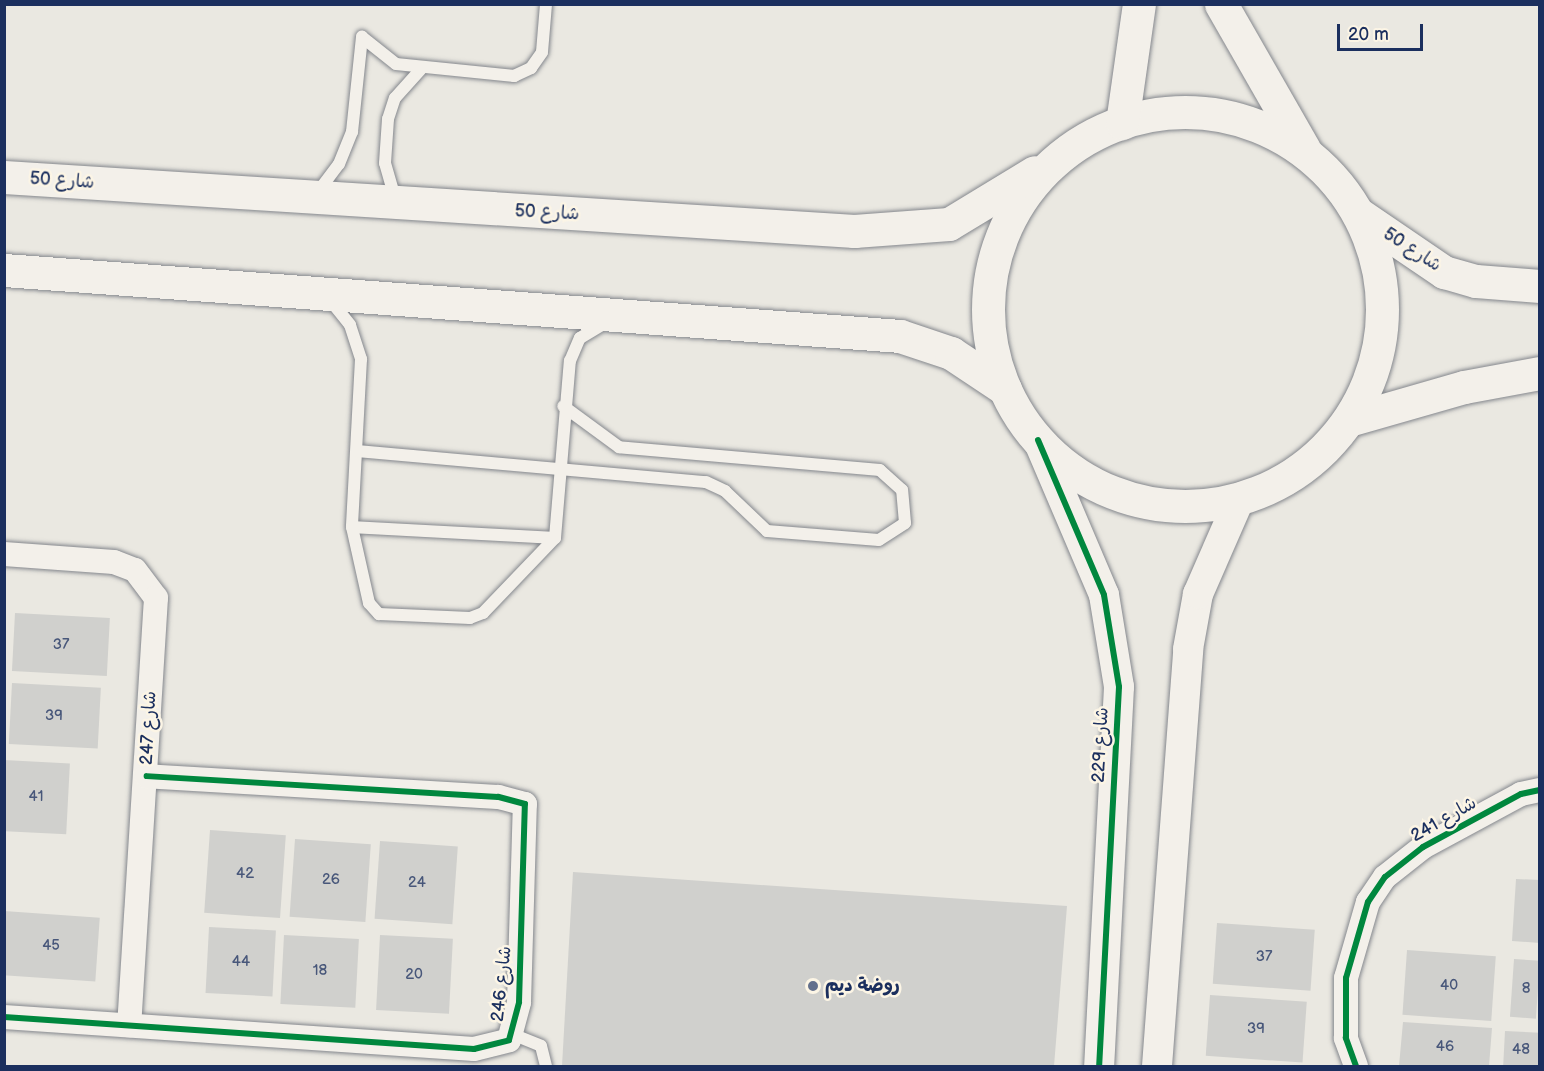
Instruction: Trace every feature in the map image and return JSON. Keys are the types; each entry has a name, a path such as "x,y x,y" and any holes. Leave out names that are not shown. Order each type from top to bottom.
{"main road":[{"path":"1122,123 1140,4"},
{"path":"1221,4 1307,153 1360,215 1374,248 1383,319 1374,366 1349,420 1319,454 1282,481 1240,498 1167,505 1131,498 1096,485 1038,440 1005,389 988,325 994,258 1022,198 1069,150 1122,123 1153,115 1218,115 1279,135 1307,153"},
{"name":"شارع 50","path":"4,177 398,204 904,230 949,224 1069,150"},
{"name":"شارع 50","path":"1360,215 1444,272 1476,281 1539,286"},
{"path":"4,270 900,336 951,353 1005,389"},
{"path":"1349,420 1464,387 1539,373"}],"street":[{"name":"شارع 229","path":"1038,440 1104,595 1119,687 1099,1066"},
{"path":"1157,1066 1188,649 1198,594 1240,498"},
{"name":"شارع 247","path":"4,554 114,562 149,584 156,598 147,776 129,1025"},
{"name":"شارع 246","path":"4,1017 474,1049 496,1047 512,1034 519,1002 525,804 498,797 147,776"},
{"name":"شارع 241","path":"1356,1066 1346,1038 1346,978 1368,902 1385,877 1423,847 1521,794 1539,790"}],"lane":[{"path":"312,198 339,164 351,132 362,36 396,64 420,70 514,76 531,68 542,52 546,4"},
{"path":"398,204 385,163 386,130 395,98 420,70"},
{"path":"325,295 358,344 363,378 352,527 369,603 386,615 477,616 555,538 558,465 570,361 580,338 621,315"},
{"path":"357,450 558,465 706,482 725,491 767,531 879,540 904,523 902,490 880,470 619,447 563,406"},
{"path":"352,527 555,538"},
{"path":"512,1034 541,1046 546,1066"}],"building":[{"path":"15,613 110,618 107,676 12,671"},
{"path":"12,683 101,688 98,749 9,744"},
{"path":"4,760 70,763 66,834 4,831"},
{"path":"210,830 286,835 280,918 204,913"},
{"path":"295,839 371,844 365,922 290,917"},
{"path":"380,841 458,846 452,924 375,919"},
{"name":"روضة ديم","path":"573,872 1067,906 1054,1066 562,1066"},
{"path":"1516,879 1540,880 1540,943 1512,941"},
{"path":"4,911 100,918 95,982 4,975"},
{"path":"1217,923 1315,930 1311,991 1213,984"},
{"path":"209,927 276,931 272,996 206,993"},
{"path":"284,935 359,939 355,1008 280,1004"},
{"path":"380,935 453,939 449,1014 376,1010"},
{"path":"1407,950 1496,956 1491,1021 1402,1015"},
{"path":"1514,959 1540,961 1536,1019 1510,1017"},
{"path":"1210,995 1307,1002 1303,1063 1206,1056"},
{"path":"1403,1022 1492,1028 1489,1066 1399,1066"},
{"path":"1505,1031 1540,1033 1538,1066 1503,1066"}],"cycle path":[{"path":"1038,440 1104,595 1119,687 1099,1066"},
{"path":"4,1017 474,1049 509,1040 519,1002 525,804 498,797 147,776"},
{"path":"1356,1066 1346,1038 1346,978 1368,902 1385,877 1423,847 1521,794 1540,790"}],"place":[{"name":"روضة ديم","path":"813,986"}]}
